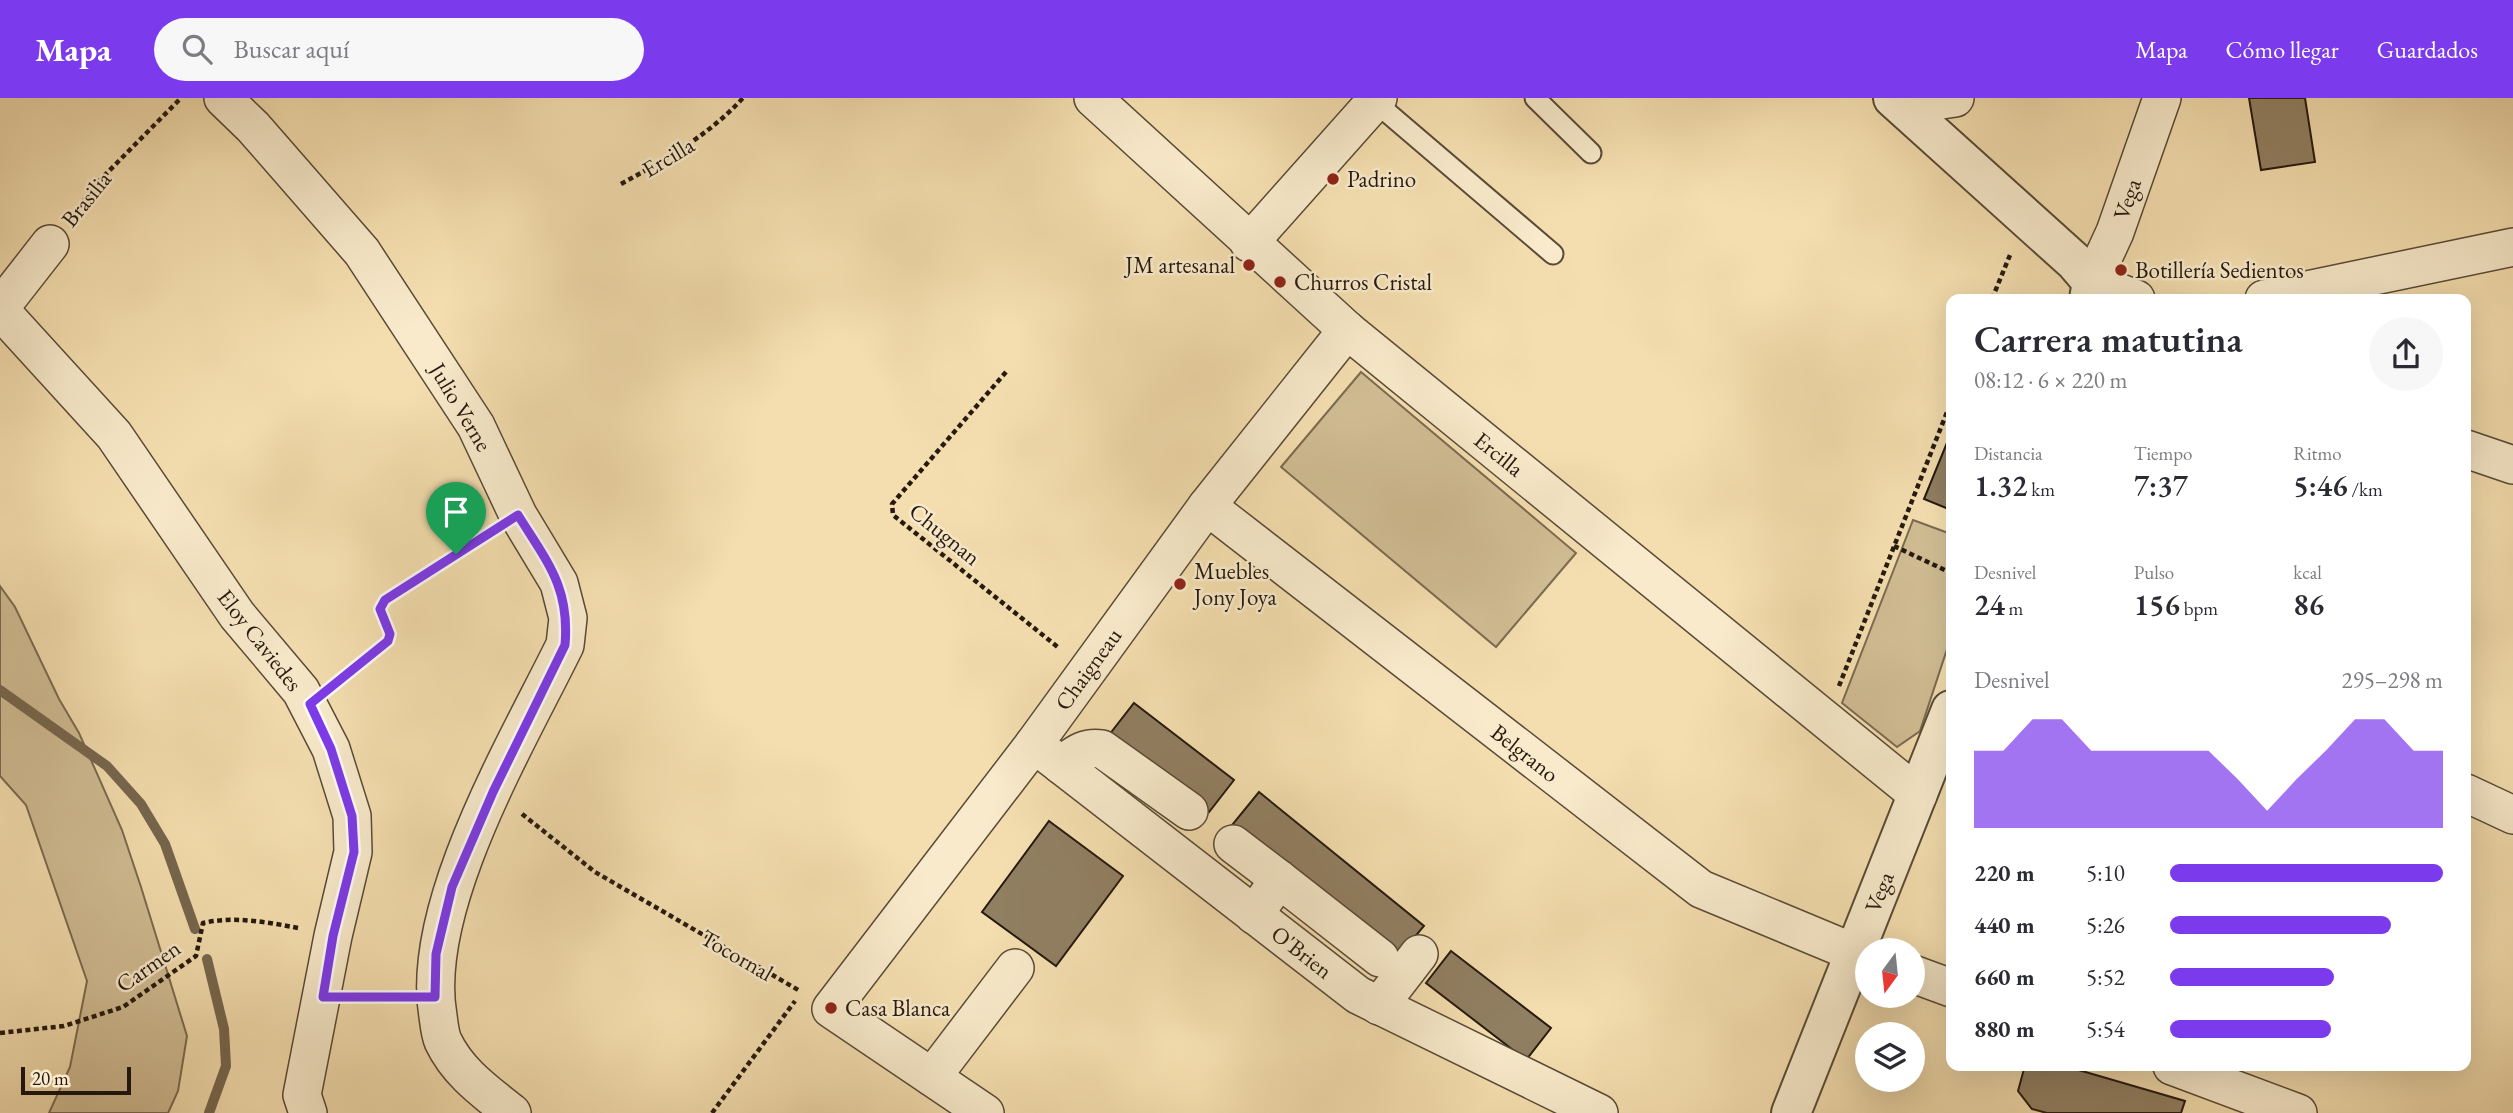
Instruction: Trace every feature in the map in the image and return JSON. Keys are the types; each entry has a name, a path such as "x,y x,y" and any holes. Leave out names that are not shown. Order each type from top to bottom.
{"street":[{"name":"Julio Verne","path":"223,98 253,127 362,252 476,426 518,515 559,583 568,618 565,645 493,792 452,887 436,954 435,997 442,1040 464,1074 512,1113"},
{"name":"Ercilla","path":"1093,98 1347,331 1918,795"},
{"path":"1898,102 1955,98"},
{"name":"Vega","path":"2091,291 2115,232 2162,98"},
{"path":"1249,243 1376,100"},
{"path":"1898,102 2075,262 2091,291"},
{"name":"Brasilia","path":"0,309 50,244"},
{"path":"2288,294 2513,247"},
{"name":"Eloy Caviedes","path":"0,309 114,435 237,615 310,704 331,749 352,816 354,852 333,936 302,1094 308,1113"},
{"name":"Chaigneau","path":"817,1001 1048,755 1087,670 1207,506 1347,331"},
{"path":"2471,451 2513,465"},
{"name":"Belgrano","path":"1207,506 1701,889 1855,953"},
{"name":"Vega","path":"1867,938 1946,723"},
{"path":"1048,755 1091,747 1102,749 1189,811"},
{"name":"O'Brien","path":"1048,755 1358,995 1600,1113"},
{"path":"2471,795 2513,815"},
{"path":"1233,844 1380,958"},
{"path":"1254,915 1279,879"},
{"path":"1379,1006 1419,954"},
{"path":"932,1077 1015,968"},
{"name":"Vega","path":"1791,1113 1855,969"},
{"path":"1925,978 1946,986"},
{"path":"817,1001 985,1113"},
{"path":"2181,1071 2234,1101 2298,1113"}],"lane":[{"path":"1535,98 1591,153"},
{"path":"1376,100 1553,254"}],"path":[{"name":"Brasilia","path":"50,244 101,179 181,98"},
{"name":"Ercilla","path":"621,184 688,146 722,122 743,98"},
{"path":"1994,294 2025,217"},
{"name":"Chugnan","path":"1006,372 892,505 891,511 1087,670"},
{"path":"1834,697 1946,415"},
{"path":"310,704 388,641 390,634 380,609 385,600 518,515"},
{"path":"1894,546 1946,571"},
{"name":"Tocornal","path":"493,792 596,872 817,1001"},
{"name":"Carmen","path":"0,1033 64,1026 123,1007 196,956 203,923 217,920 265,921 333,936"},
{"path":"323,997 435,997"},
{"path":"712,1113 817,1001"}],"shaded area":[{"path":"1361,372 1576,553 1496,647 1281,467"},
{"path":"1913,520 1946,532 1946,652 1920,731 1897,747 1842,703"},
{"path":"0,586 15,607 59,699 79,733 122,830 141,887 187,1036 178,1091 168,1113 49,1113 70,1067 87,981 26,805 0,776"}],"building":[{"path":"2249,98 2305,98 2315,162 2261,170"},
{"path":"1946,445 1946,508 1924,499"},
{"path":"1134,703 1234,780 1209,812 1109,735"},
{"path":"1259,792 1424,926 1396,959 1232,825"},
{"path":"1049,821 1123,876 1056,966 982,912"},
{"path":"1451,951 1551,1028 1526,1060 1426,983"},
{"path":"2023,1071 2082,1071 2185,1101 2181,1113 2047,1113 2032,1109 2018,1091"}],"waterway":[{"path":"0,690 107,766 141,804 165,844 195,929"},
{"path":"207,959 224,1029 226,1066 209,1113"}],"place":[{"name":"Padrino","path":"1333,179"},
{"name":"JM artesanal","path":"1249,265"},
{"name":"Botillería Sedientos","path":"2121,270"},
{"name":"Churros Cristal","path":"1280,282"},
{"name":"Muebles Jony Joya","path":"1180,584"},
{"name":"Casa Blanca","path":"831,1008"}],"route":[{"path":"518,515 559,583 568,618 565,645 493,792 452,887 436,954 435,997 323,997 333,936 354,852 352,816 331,749 310,704 388,641 390,634 380,609 385,600 456,554 518,515"}]}
